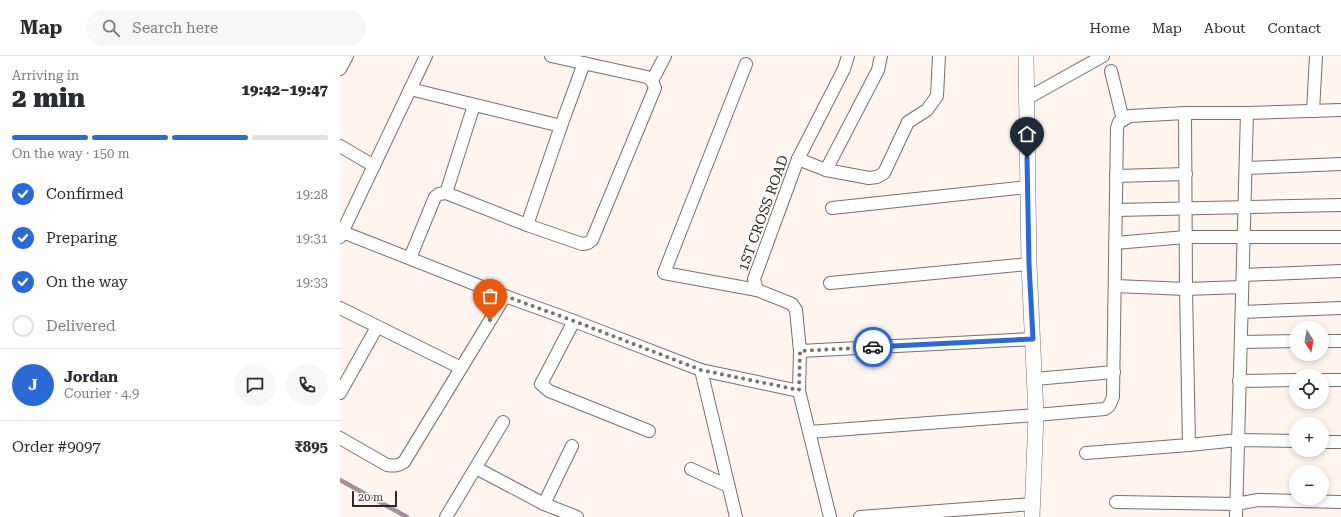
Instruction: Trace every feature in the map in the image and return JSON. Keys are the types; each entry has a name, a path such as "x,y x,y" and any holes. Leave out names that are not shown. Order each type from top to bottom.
{"street":[{"path":"340,69 347,56"},
{"path":"426,56 341,233 701,370 799,390"},
{"path":"410,258 434,196 446,193 527,225 582,244 588,243 592,240 655,88 652,81 647,77 551,56"},
{"path":"652,81 665,56"},
{"name":"1ST CROSS ROAD","path":"830,517 799,390 800,351 796,310 792,304 758,290 754,279 798,159 844,69 848,56"},
{"path":"826,170 878,70 881,56"},
{"path":"798,159 826,170 869,178 877,177 884,173 908,122 928,110 937,96 939,56"},
{"path":"860,517 1033,510 1036,416 1029,264 1026,56"},
{"path":"1026,99 1103,56"},
{"path":"1313,111 1316,56"},
{"path":"527,225 560,126 584,63"},
{"path":"746,64 664,273 758,290"},
{"path":"1111,71 1123,120"},
{"path":"410,90 560,126"},
{"path":"446,193 474,105"},
{"path":"809,432 1036,416 1105,409 1110,406 1113,397 1114,372 1116,176 1117,128 1119,122 1130,116 1186,113 1247,114 1341,110"},
{"path":"1186,113 1186,289 1189,445"},
{"path":"1236,517 1247,114"},
{"path":"340,146 374,166"},
{"path":"1246,168 1341,164"},
{"path":"1116,176 1186,174"},
{"path":"832,208 1028,187"},
{"path":"1116,210 1341,205"},
{"path":"1115,243 1186,237 1341,237"},
{"path":"830,283 1029,264"},
{"path":"1115,286 1186,289 1242,281 1341,271"},
{"path":"340,438 387,465 399,465 404,462 505,296"},
{"path":"340,308 461,368"},
{"path":"1242,312 1341,308"},
{"path":"574,321 541,384 549,392 649,431"},
{"path":"340,393 377,326"},
{"path":"800,351 1033,339"},
{"path":"1241,342 1289,341"},
{"path":"1329,341 1341,341"},
{"path":"701,370 736,517"},
{"path":"1034,379 1114,372"},
{"path":"1240,381 1289,380"},
{"path":"1329,380 1341,380"},
{"path":"446,517 503,422"},
{"path":"1086,453 1238,440 1289,441"},
{"path":"1329,442 1341,442"},
{"path":"544,504 572,446"},
{"path":"476,468 544,504 577,517"},
{"path":"691,469 728,486"},
{"path":"1116,502 1236,504 1258,500 1341,502"}],"waterway":[{"path":"340,480 407,517"}],"way so far":[{"path":"490,320 505,296 701,370 799,390 800,351 873,347"}],"route":[{"path":"873,347 1033,339 1029,264 1027,158"}]}
